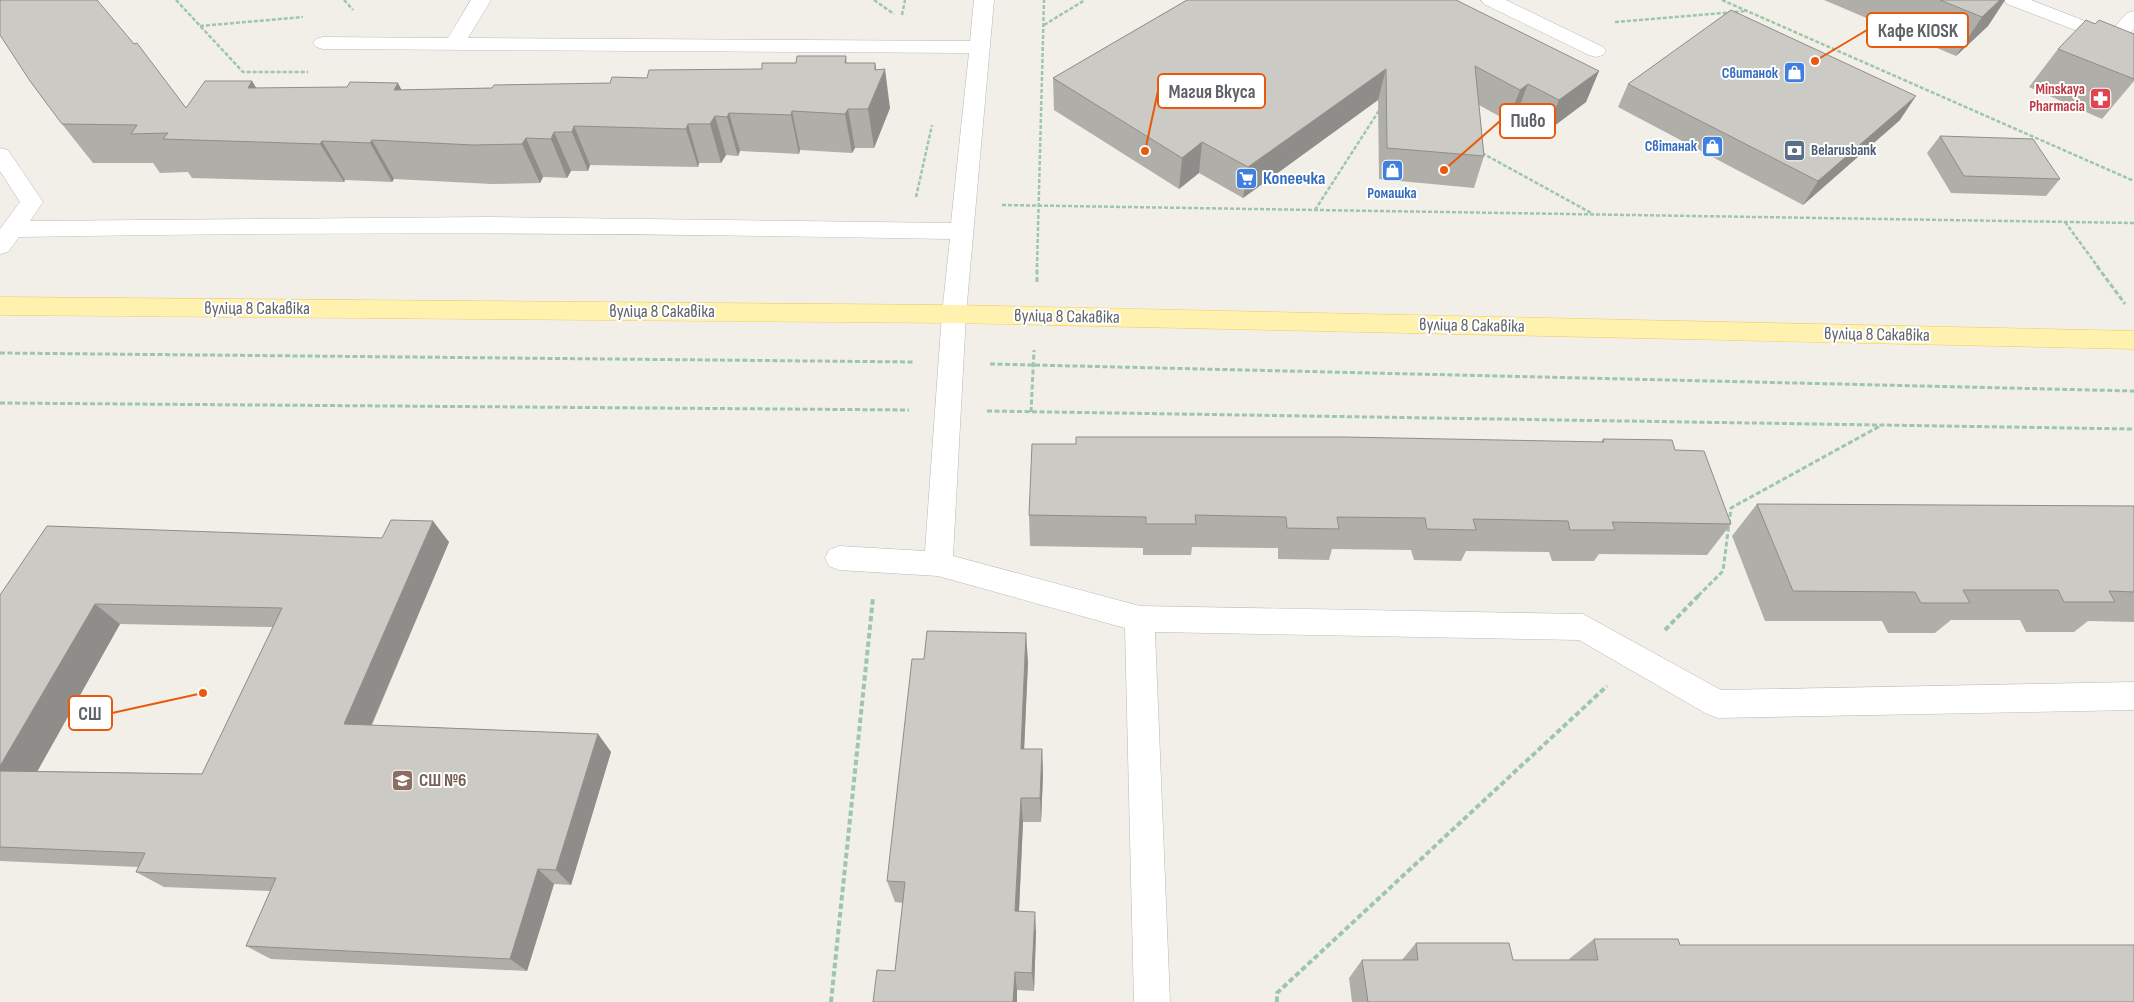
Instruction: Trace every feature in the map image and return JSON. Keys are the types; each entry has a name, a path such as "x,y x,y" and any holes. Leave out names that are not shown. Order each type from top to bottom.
{"main road":[{"name":"вуліца 8 Сакавіка","path":"0,306 954,314 2134,340"}],"street":[{"path":"455,44 481,0"},
{"path":"938,564 954,314 984,0"},
{"path":"1490,0 1596,51"},
{"path":"2014,0 2114,38 2134,17"},
{"path":"323,43 980,47"},
{"path":"0,156 32,202 6,237"},
{"path":"6,237 235,224 675,225 962,231"},
{"path":"839,558 938,564 1140,619 1583,627 1718,704 2134,696"},
{"path":"1140,619 1152,1002"}],"path":[{"path":"344,0 355,12 345,13"},
{"path":"901,18 905,0"},
{"path":"1040,206 1044,0"},
{"path":"1044,25 1085,0"},
{"path":"1722,0 2134,181"},
{"path":"200,26 306,16"},
{"path":"1315,210 1380,108"},
{"path":"1481,152 1594,214"},
{"path":"965,205 2134,223"},
{"path":"2064,222 2128,308"},
{"path":"0,354 951,363 2134,391"},
{"path":"0,403 948,411 2134,429"},
{"path":"1277,1002 1277,993 1637,658 1723,571 1731,508 1881,425"},
{"path":"831,1002 877,560"}],"building":[{"path":"0,0 97,0 134,44 137,43 186,108 205,81 252,81 248,88 347,87 350,82 398,83 394,90 492,88 494,85 610,83 612,77 647,78 649,70 762,69 762,63 796,63 797,56 846,56 845,63 875,63 875,70 885,69 868,109 848,109 845,114 792,111 791,115 729,113 727,117 715,116 710,124 688,124 686,129 574,126 572,132 554,132 551,139 526,138 522,144 473,145 372,140 370,143 322,141 320,144 163,139 168,133 131,134 137,125 62,124 30,81 0,35"},
{"path":"1187,0 1456,0 1599,71 1559,100 1528,84 1520,90 1475,66 1484,156 1387,148 1386,69 1248,167 1202,142 1182,158 1053,78"},
{"path":"1940,0 2000,0 1982,17"},
{"path":"1731,10 1916,96 1818,181 1628,84"},
{"path":"2086,20 2095,24 2099,20 2134,34 2134,79 2058,49"},
{"path":"1940,136 2033,139 2060,179 1964,176"},
{"path":"1076,437 1343,437 1604,442 1603,439 1672,440 1675,450 1704,451 1731,524 1612,522 1615,530 1570,530 1568,521 1473,519 1476,530 1427,529 1425,518 1337,517 1339,529 1287,528 1286,517 1195,515 1196,524 1146,524 1146,517 1029,515 1032,444 1076,444"},
{"path":"1757,504 2134,506 2134,592 2109,591 2115,602 2064,602 2058,590 1963,590 1970,603 1921,603 1915,592 1793,591"},
{"path":"391,520 433,521 344,724 598,734 556,870 538,869 510,959 246,946 276,878 136,872 145,853 0,847 0,771 202,774 282,608 95,604 0,766 0,595 47,526 382,538"},
{"path":"927,631 1026,633 1021,749 1042,749 1040,798 1021,798 1015,911 1035,912 1032,973 1015,972 1013,1002 873,1002 877,970 895,971 905,882 887,881 912,659 924,659"},
{"path":"1594,939 1678,939 1680,945 2134,945 2134,1002 1368,1002 1362,960 1418,960 1416,943 1509,943 1513,960 1598,960"}],"place":[{"name":"Кафе KIOSK","path":"1815,61"},
{"name":"Свитанок","path":"1794,73"},
{"name":"Minskaya Pharmacia","path":"2101,98"},
{"name":"Світанак","path":"1713,146"},
{"name":"Belarusbank","path":"1795,150"},
{"name":"Магия Вкуса","path":"1145,151"},
{"name":"Ромашка","path":"1392,170"},
{"name":"Пиво","path":"1444,170"},
{"name":"Копеечка","path":"1247,178"},
{"name":"СШ","path":"203,693"},
{"name":"СШ №6","path":"403,780"}]}
